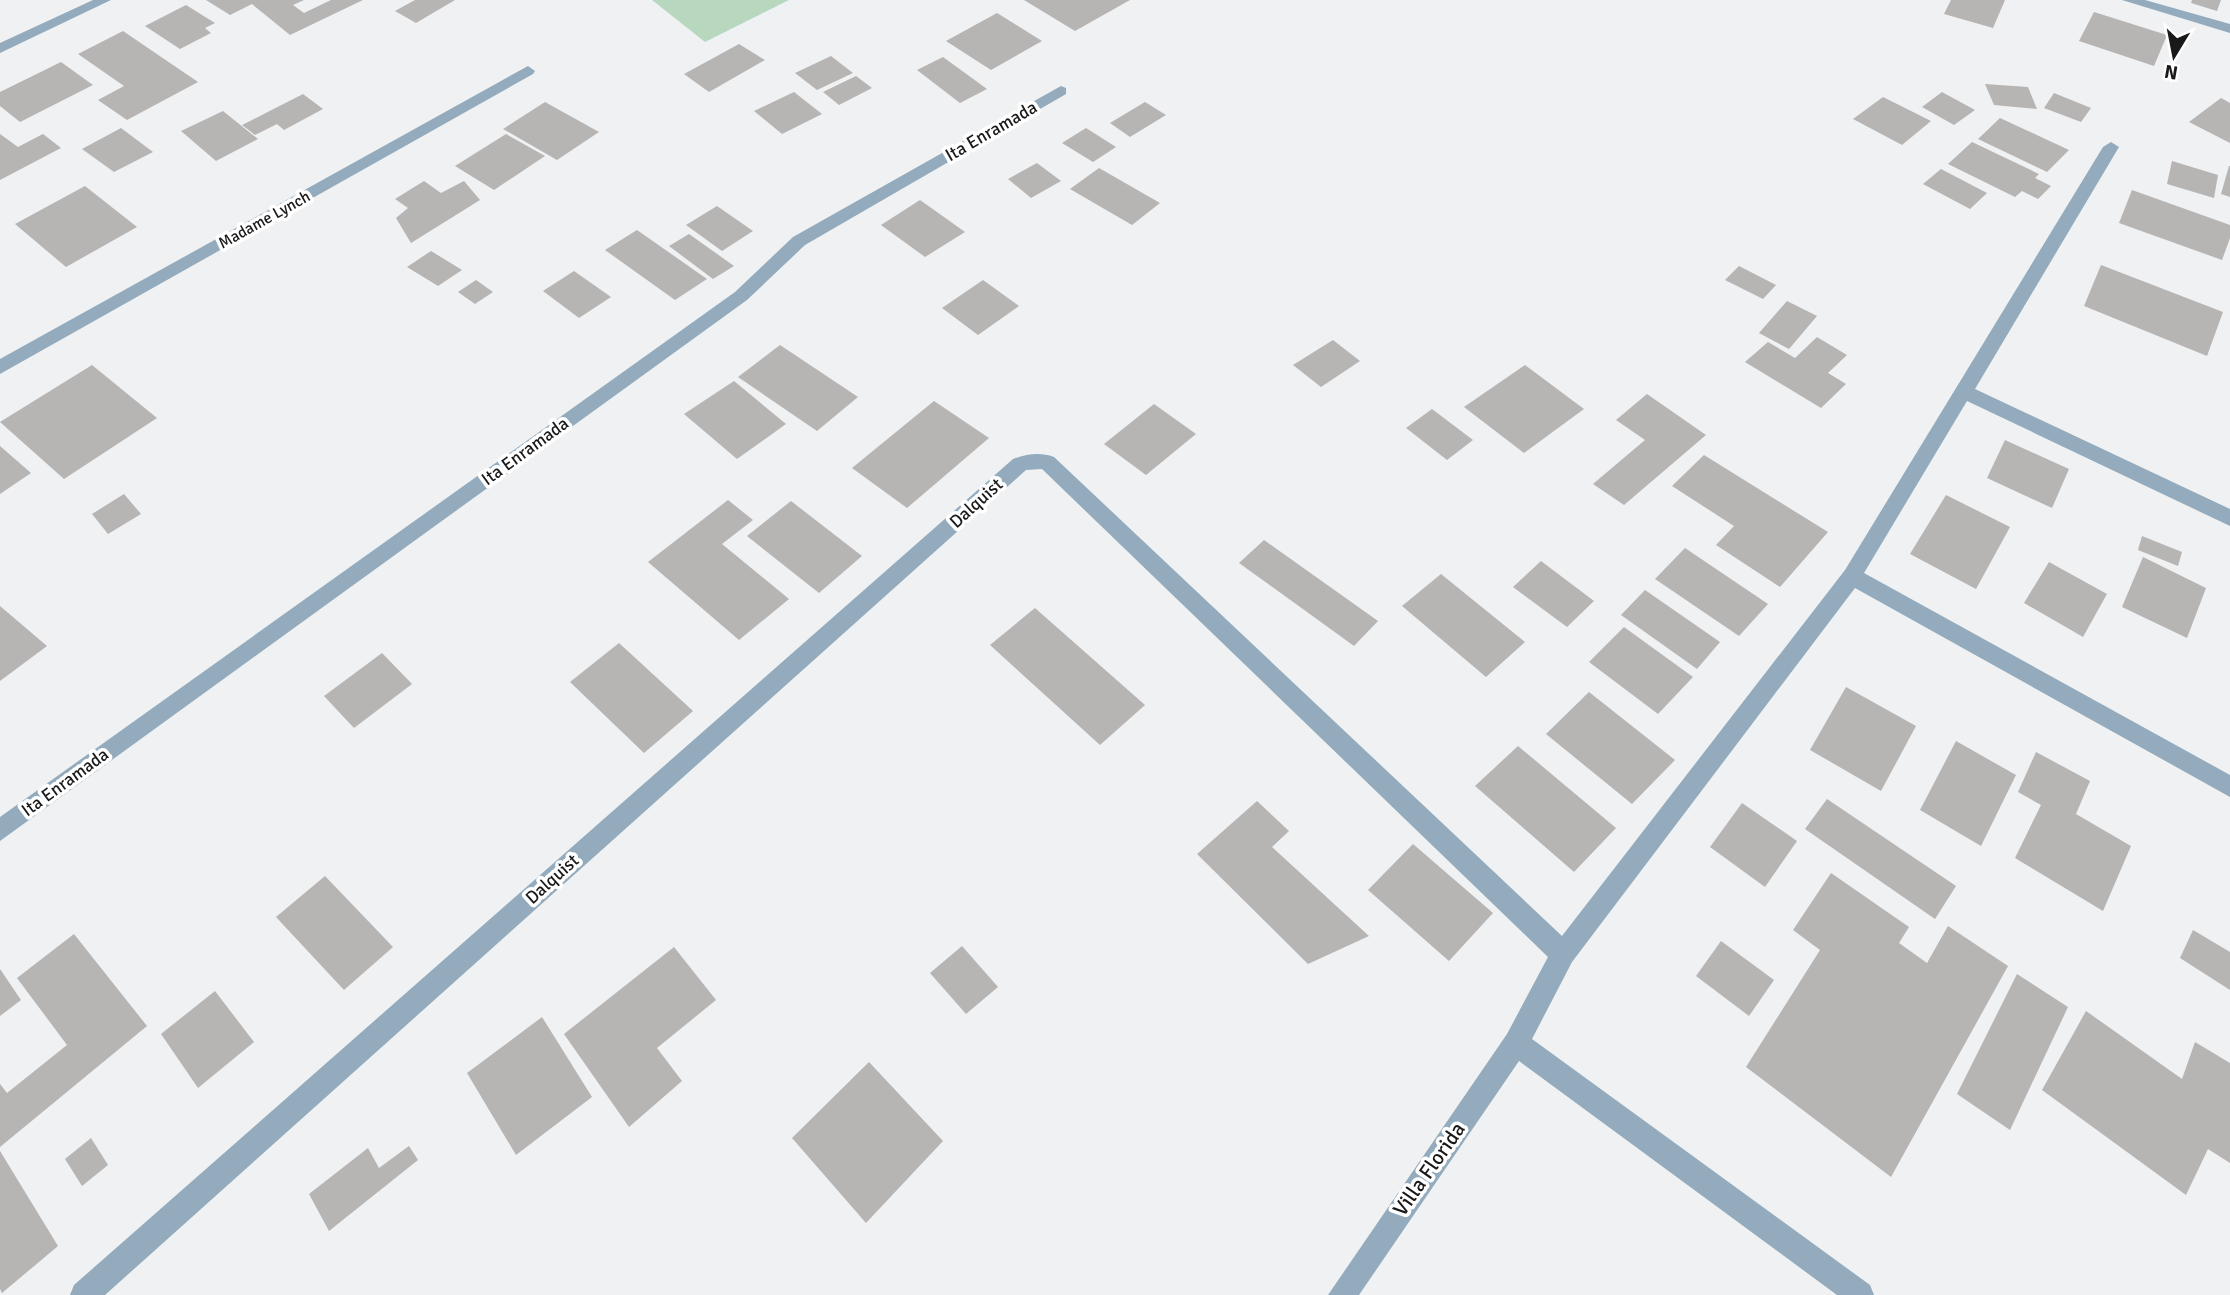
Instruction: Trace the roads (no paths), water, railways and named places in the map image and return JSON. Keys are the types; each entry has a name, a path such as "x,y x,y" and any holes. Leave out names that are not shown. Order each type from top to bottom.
{"street":[{"path":"0,49 104,0"},
{"path":"2129,0 2230,29"},
{"name":"Madame Lynch","path":"0,367 528,71"},
{"name":"Ita Enramada","path":"0,830 741,296 799,241 1061,91"},
{"name":"Villa Florida","path":"1342,1295 1516,1043 1563,954 1852,576 2111,147"},
{"path":"1965,392 2230,518"},
{"name":"Dalquist","path":"84,1295 1020,464 1033,461 1047,463 1563,954"},
{"path":"1852,576 2230,787"},
{"path":"1516,1043 1860,1295"}]}
